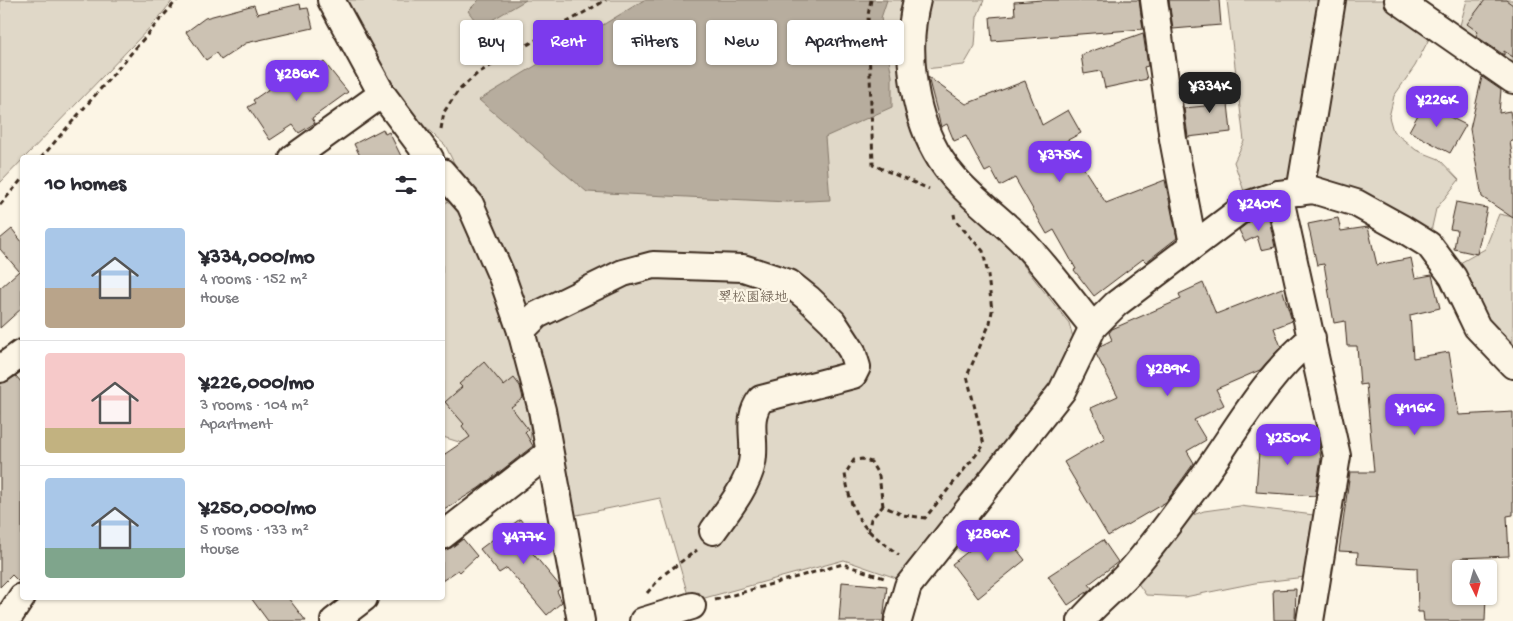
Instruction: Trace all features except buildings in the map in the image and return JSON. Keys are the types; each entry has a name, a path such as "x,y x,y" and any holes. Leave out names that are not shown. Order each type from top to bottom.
{"street":[{"path":"332,0 382,94 428,154"},
{"path":"917,0 912,20 914,77 922,117 936,152 958,181 1022,241 1093,327"},
{"path":"1154,0 1171,130 1193,244"},
{"path":"1310,621 1337,456 1312,338 1289,193 1332,0"},
{"path":"1398,0 1513,80"},
{"path":"297,155 382,94"},
{"path":"445,175 470,204 502,278 521,331 542,410 581,621"},
{"path":"898,621 914,579 1062,391 1093,327 1116,304 1247,205 1289,193 1313,190 1356,203 1429,245 1453,277 1477,327 1513,365"},
{"path":"521,331 537,315 623,273 653,265 743,268 766,275 789,283 833,322 852,351 857,367 853,375 761,399 753,410 752,464 733,501 713,531"},
{"path":"1081,621 1099,600 1127,575 1195,487 1262,390 1291,356 1312,338"},
{"path":"0,369 20,354"},
{"path":"445,534 549,453"},
{"path":"6,621 20,599"},
{"path":"334,621 361,600"},
{"path":"643,621 692,606"}],"path":[{"path":"44,155 177,0"},
{"path":"428,154 441,128 444,112 458,91 478,73 606,0"},
{"path":"871,0 868,15 873,166 930,190"},
{"path":"0,205 20,181"},
{"path":"883,506 903,515 925,518 984,444 968,376 990,323 992,311 988,275 983,251 956,220 953,211"},
{"path":"883,506 879,476 871,462 862,459 854,460 846,474 850,502 858,519 868,532 914,579"},
{"path":"868,532 871,519 883,506"},
{"path":"645,595 653,584 702,546 713,531"},
{"path":"692,606 844,564 914,579"}],"green space":[{"path":"0,0 173,0 157,20 27,155 20,155 20,162 0,183"},
{"name":"翠松園緑地","path":"345,0 907,0 916,129 1069,323 1076,348 1054,385 902,580 844,560 690,602 660,498 572,516 487,213 456,167 445,145 403,107"},
{"path":"926,0 984,0 977,17 975,46 964,65 924,69 922,22"},
{"path":"1227,0 1329,0 1297,183 1246,197 1234,162 1244,141"},
{"path":"1337,0 1386,0 1432,33 1415,66 1394,96 1389,117 1393,131 1416,150 1439,159 1459,180 1436,209 1430,236 1314,184"},
{"path":"1467,0 1513,0 1513,70 1459,29"},
{"path":"450,199 464,218 477,244 501,307 519,372 530,426 530,456 509,474 497,475 480,464 459,442 445,438 445,203"},
{"path":"1499,214 1513,217 1513,351 1481,310 1468,287 1460,263 1485,249"},
{"path":"1240,506 1314,515 1305,577 1255,583 1185,597 1146,595 1135,579 1182,519 1204,511"}],"shaded area":[{"path":"479,0 526,0 492,20 475,20 468,11"},
{"path":"644,0 887,0 881,20 787,20 787,65 890,65 892,76 892,107 825,137 830,200 787,202 587,192 479,100 537,65 603,65 603,25"}]}
